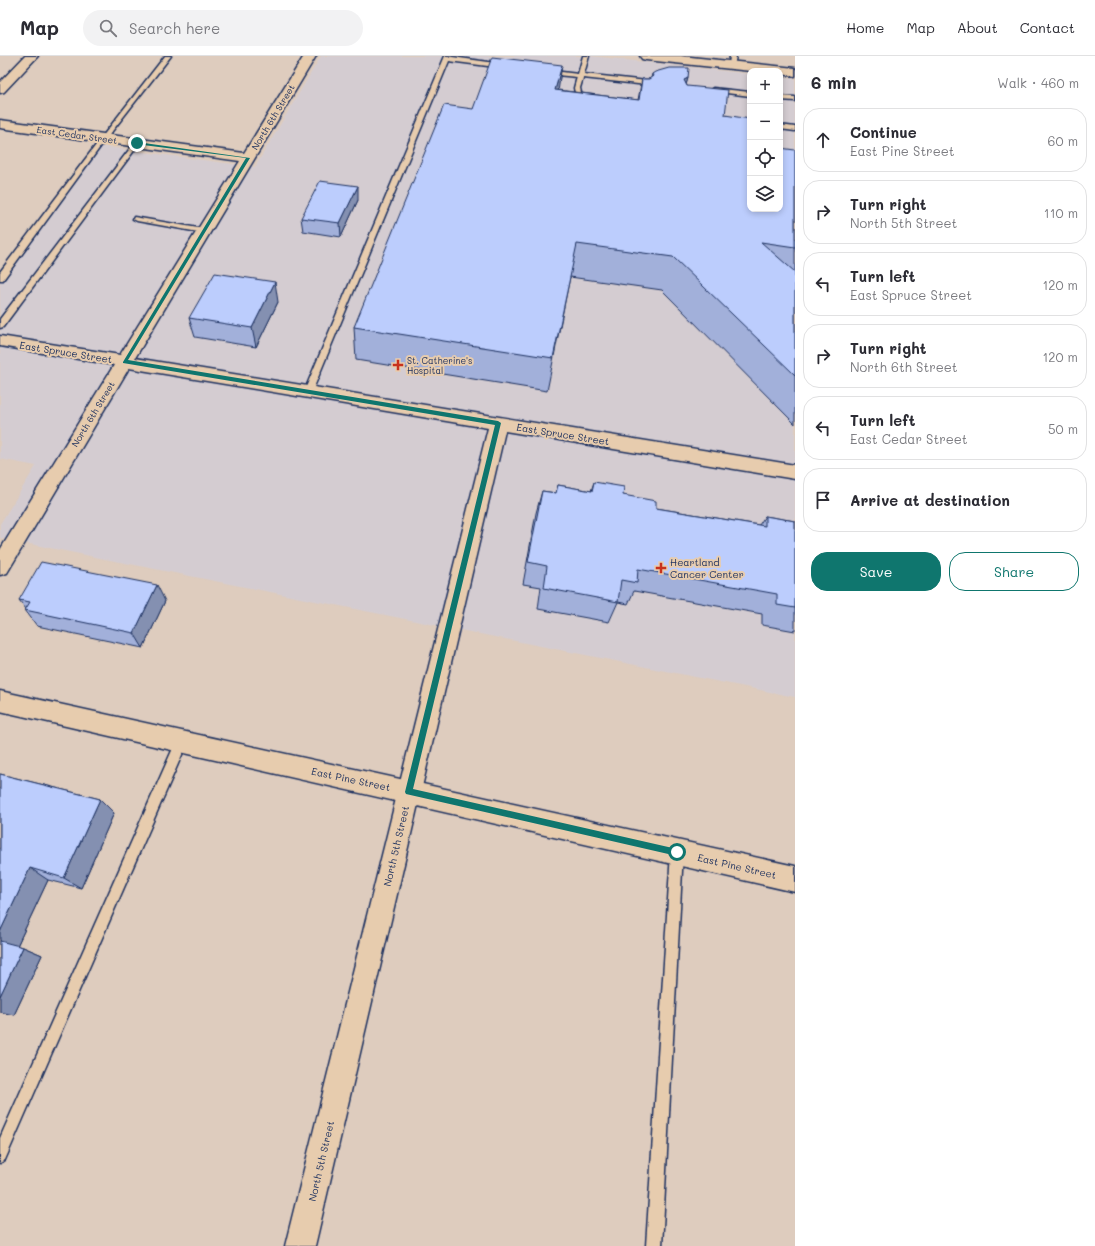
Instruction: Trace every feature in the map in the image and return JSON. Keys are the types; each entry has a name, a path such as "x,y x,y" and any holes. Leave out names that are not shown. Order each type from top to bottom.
{"street":[{"path":"0,89 32,56"},
{"name":"North 6th Street","path":"0,568 310,56"},
{"path":"646,56 732,61 795,72"},
{"name":"East Cedar Street","path":"0,124 248,158"},
{"name":"East Spruce Street","path":"0,341 795,472"},
{"name":"North 5th Street","path":"300,1246 498,423"},
{"name":"East Pine Street","path":"0,701 795,879"}],"lane":[{"path":"0,278 104,138 168,56"},
{"path":"586,56 577,88 578,98 591,103"},
{"path":"308,392 447,58 510,67"},
{"path":"541,71 665,85"},
{"path":"704,89 747,94"},
{"path":"783,98 795,99"},
{"path":"783,127 795,129"},
{"path":"0,325 137,143"},
{"path":"138,219 204,231"},
{"path":"0,1154 182,741"},
{"path":"654,1246 677,852"}],"shaded area":[{"name":"St. Catherine's Hospital","path":"321,56 591,56 747,74 747,212 783,212 783,77 795,79 795,697 0,538 0,524 36,466 0,459 0,271 99,146 255,167"}],"building":[{"path":"492,57 562,65 555,90 639,100 642,79 649,79 655,72 669,68 689,68 688,78 684,80 687,86 728,90 725,115 747,119 747,212 783,212 783,148 795,150 795,247 761,242 795,272 795,375 673,257 577,244 553,358 354,327 444,105 473,109"},
{"path":"320,181 358,186 340,223 301,218"},
{"path":"215,273 275,282 252,328 189,318"},
{"name":"Heartland Cancer Center","path":"594,482 624,487 623,495 656,501 656,508 765,526 765,516 795,521 795,608 777,605 777,594 638,569 637,583 621,580 618,602 544,588 547,566 528,562 542,491 556,493 558,485 592,491"},
{"path":"41,562 157,585 134,633 25,610 30,602 19,600"},
{"path":"0,774 100,799 64,878 30,868 0,932"},
{"path":"0,941 23,947 0,996"}],"place":[{"name":"St. Catherine's Hospital","path":"398,365"},
{"name":"Heartland Cancer Center","path":"661,568"}],"route":[{"path":"137,143 248,158 125,362 498,423 409,792 677,852"}]}
